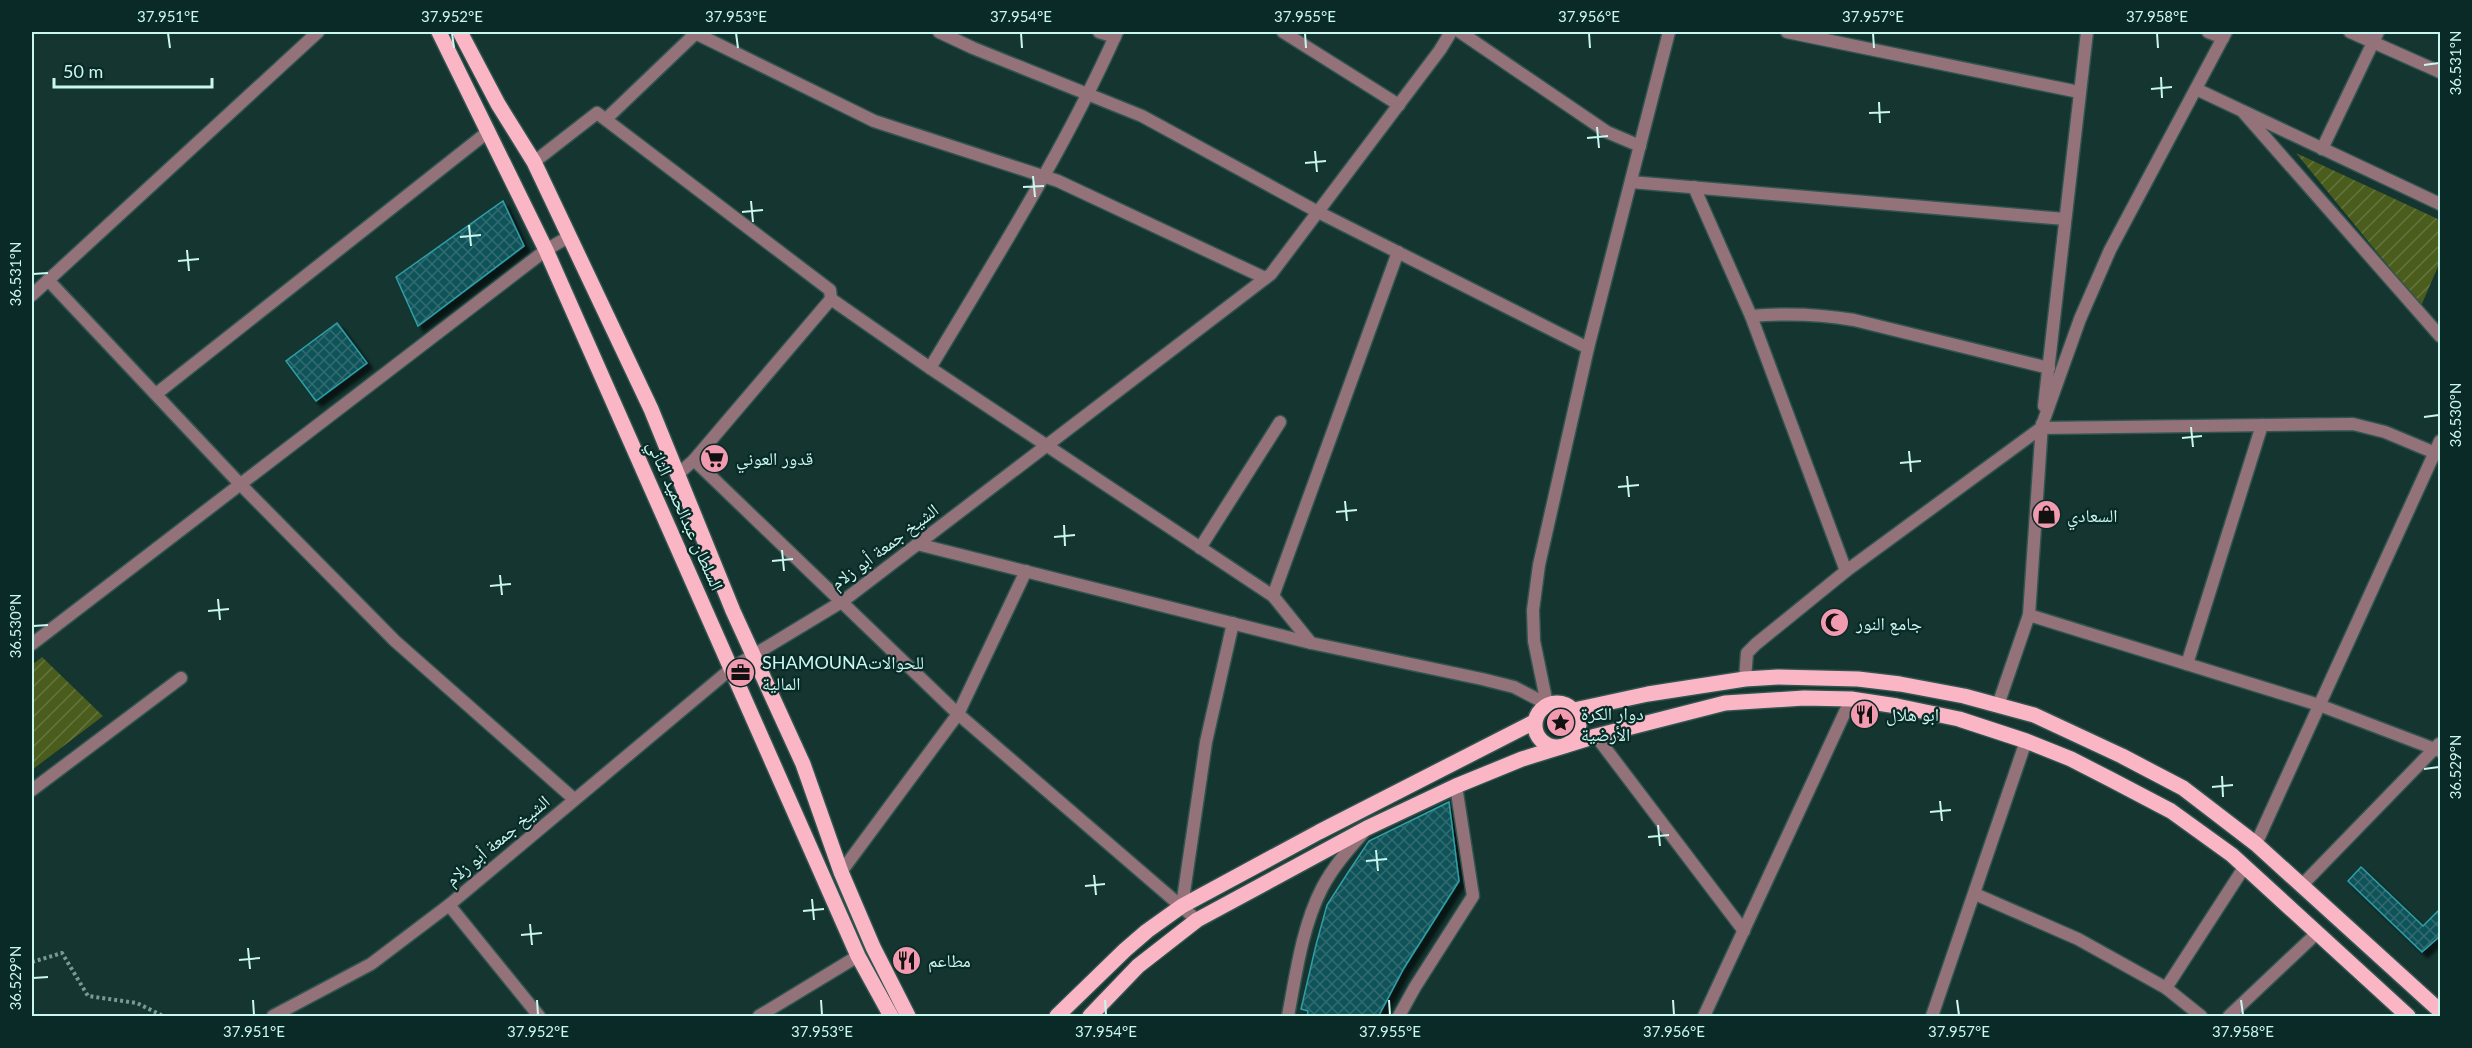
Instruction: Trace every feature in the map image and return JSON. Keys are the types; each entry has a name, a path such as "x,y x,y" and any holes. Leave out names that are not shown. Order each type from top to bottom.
{"main road":[{"name":"السلطان عبدالحميد الثاني","path":"439,32 546,250 858,956 891,1017"},
{"path":"460,32 498,104 534,162 651,409 733,611 803,764 840,872 873,947 908,1017"},
{"path":"1574,710 1648,694 1745,679 1778,677 1858,679 1900,684 2034,715 2081,736 2183,788 2256,844 2440,1011"},
{"path":"1090,1017 1138,966 1197,920 1367,828 1456,786 1522,759 1596,736 1725,703 1764,699 1851,699 1897,706 1959,719 2026,741 2071,759 2171,811 2245,866 2408,1017"},
{"path":"1561,702 1574,710 1578,716 1579,731 1570,743 1556,747 1542,742 1537,736 1534,722 1536,715 1547,704 1561,702"},
{"path":"1057,1017 1146,931 1182,906 1319,832 1534,722"}],"street":[{"path":"32,295 318,32"},
{"path":"606,119 695,32 874,121 1044,177 1265,278"},
{"path":"939,32 1142,116 1318,212 1588,348"},
{"path":"930,368 1044,177 1089,95 1116,34 1099,32"},
{"path":"1283,32 1399,105"},
{"name":"الشيخ جمعة أبو زلام","path":"273,1017 371,964 449,904 732,668 843,601 1271,274 1440,50 1451,32"},
{"path":"1460,32 1607,132 1640,146"},
{"path":"1547,704 1534,641 1533,610 1539,565 1588,348 1669,32"},
{"path":"1787,32 2079,92"},
{"path":"1998,705 2030,615 2041,428 2087,32"},
{"path":"1745,679 1746,659 1751,648 1846,571 2041,428 2080,319 2110,250 2224,35 2208,32"},
{"path":"2350,32 2376,37 2440,72"},
{"path":"2322,149 2376,37"},
{"path":"2196,89 2440,204"},
{"path":"534,162 597,113 830,290 831,299 694,460 677,475"},
{"path":"2244,113 2440,336"},
{"path":"156,394 489,131"},
{"path":"1631,182 2065,219"},
{"path":"1694,187 1751,316 1846,571"},
{"path":"32,644 546,250 570,236"},
{"path":"1273,596 1398,252"},
{"path":"48,280 240,484 395,641 574,799"},
{"path":"831,299 1046,446 1273,596 1311,643"},
{"path":"1751,316 1790,313 1854,320 2049,368"},
{"path":"1200,548 1280,422"},
{"path":"2041,428 2353,424 2439,449 2256,844"},
{"path":"2187,664 2262,425"},
{"path":"694,460 958,714 1197,920"},
{"path":"917,544 1311,643 1514,687 1547,704"},
{"path":"840,872 958,714 1026,571"},
{"path":"2030,615 2319,705 2439,748 2302,885"},
{"path":"1182,906 1206,741 1233,623"},
{"path":"32,790 181,678"},
{"path":"1704,1017 1851,699"},
{"path":"1596,736 1744,931"},
{"path":"1932,1017 2026,741"},
{"path":"1400,1017 1415,987 1473,896 1456,786"},
{"path":"1288,1017 1307,925 1322,889 1338,862 1367,828"},
{"path":"2166,988 2245,866"},
{"path":"1975,894 2078,939 2166,988 2201,1017"},
{"path":"449,904 539,1017"},
{"path":"2229,1017 2317,933"},
{"path":"759,1017 858,956"}],"path":[{"path":"32,962 62,953 88,996 137,1003 163,1017"}],"green space":[{"path":"2296,153 2440,220 2440,262 2421,306"},
{"path":"42,657 103,716 32,770 32,665"}],"building":[{"path":"503,201 524,246 418,326 396,277"},
{"path":"337,323 367,363 316,401 286,361"},
{"path":"1449,802 1459,881 1404,968 1378,1017 1307,1017 1308,1011 1301,1009 1327,905 1349,871 1369,841"},
{"path":"2361,867 2423,926 2440,909 2440,936 2422,952 2348,881"}],"place":[{"name":"قدور العوني","path":"715,458"},
{"name":"السعادي","path":"2046,515"},
{"name":"جامع النور","path":"1835,623"},
{"name":"SHAMOUNAللحوالات المالية","path":"741,672"},
{"name":"ابو هلال","path":"1865,714"},
{"name":"دوار الكرة الأرضية","path":"1560,723"},
{"name":"مطاعم","path":"907,960"}]}
